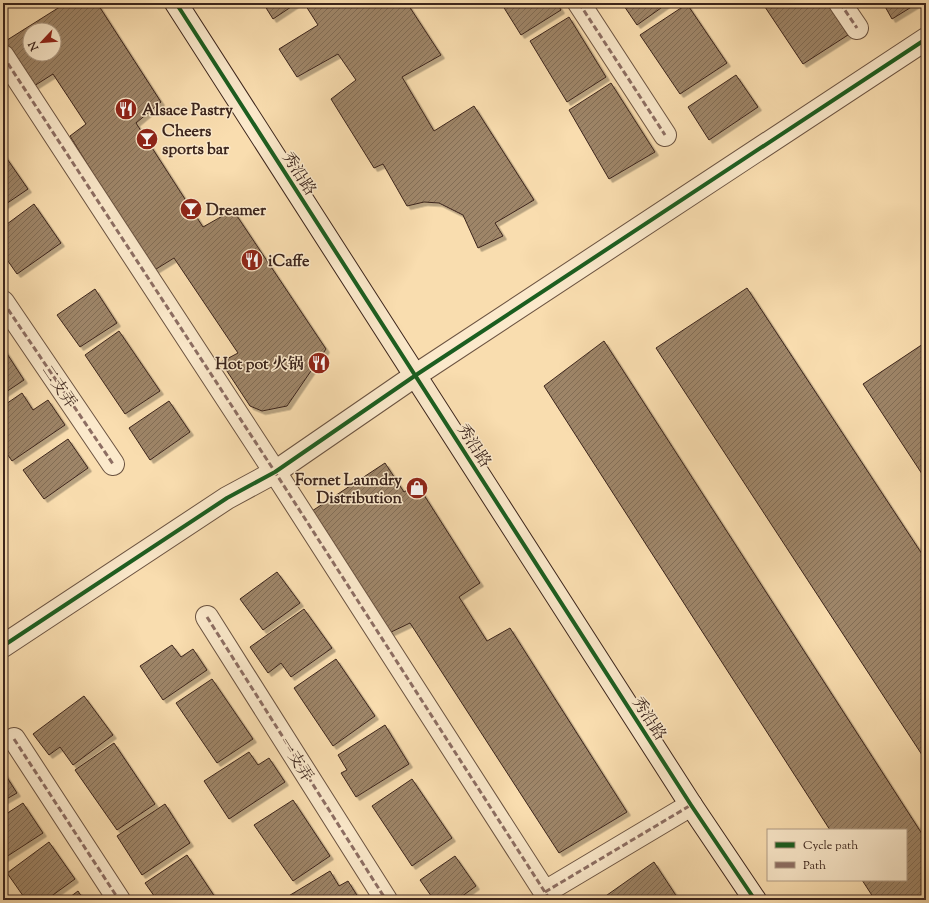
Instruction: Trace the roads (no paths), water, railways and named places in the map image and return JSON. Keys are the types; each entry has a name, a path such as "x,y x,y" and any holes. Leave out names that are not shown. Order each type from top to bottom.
{"street":[{"name":"秀沿路","path":"176,3 691,805 755,900"},
{"path":"579,3 666,135"},
{"path":"840,3 857,28"},
{"path":"3,646 227,498 275,472 416,375 926,39"},
{"path":"3,56 275,472 548,896 691,805"},
{"name":"二支弄","path":"4,306 113,464"},
{"name":"一支弄","path":"207,617 386,900"},
{"path":"14,739 119,900"}],"place":[{"name":"Alsace Pastry","path":"126,109"},
{"name":"Cheers sports bar","path":"147,139"},
{"name":"Dreamer","path":"191,209"},
{"name":"iCaffe","path":"252,260"},
{"name":"Hot pot 火锅","path":"319,363"},
{"name":"Fornet Laundry Distribution","path":"417,488"}]}
